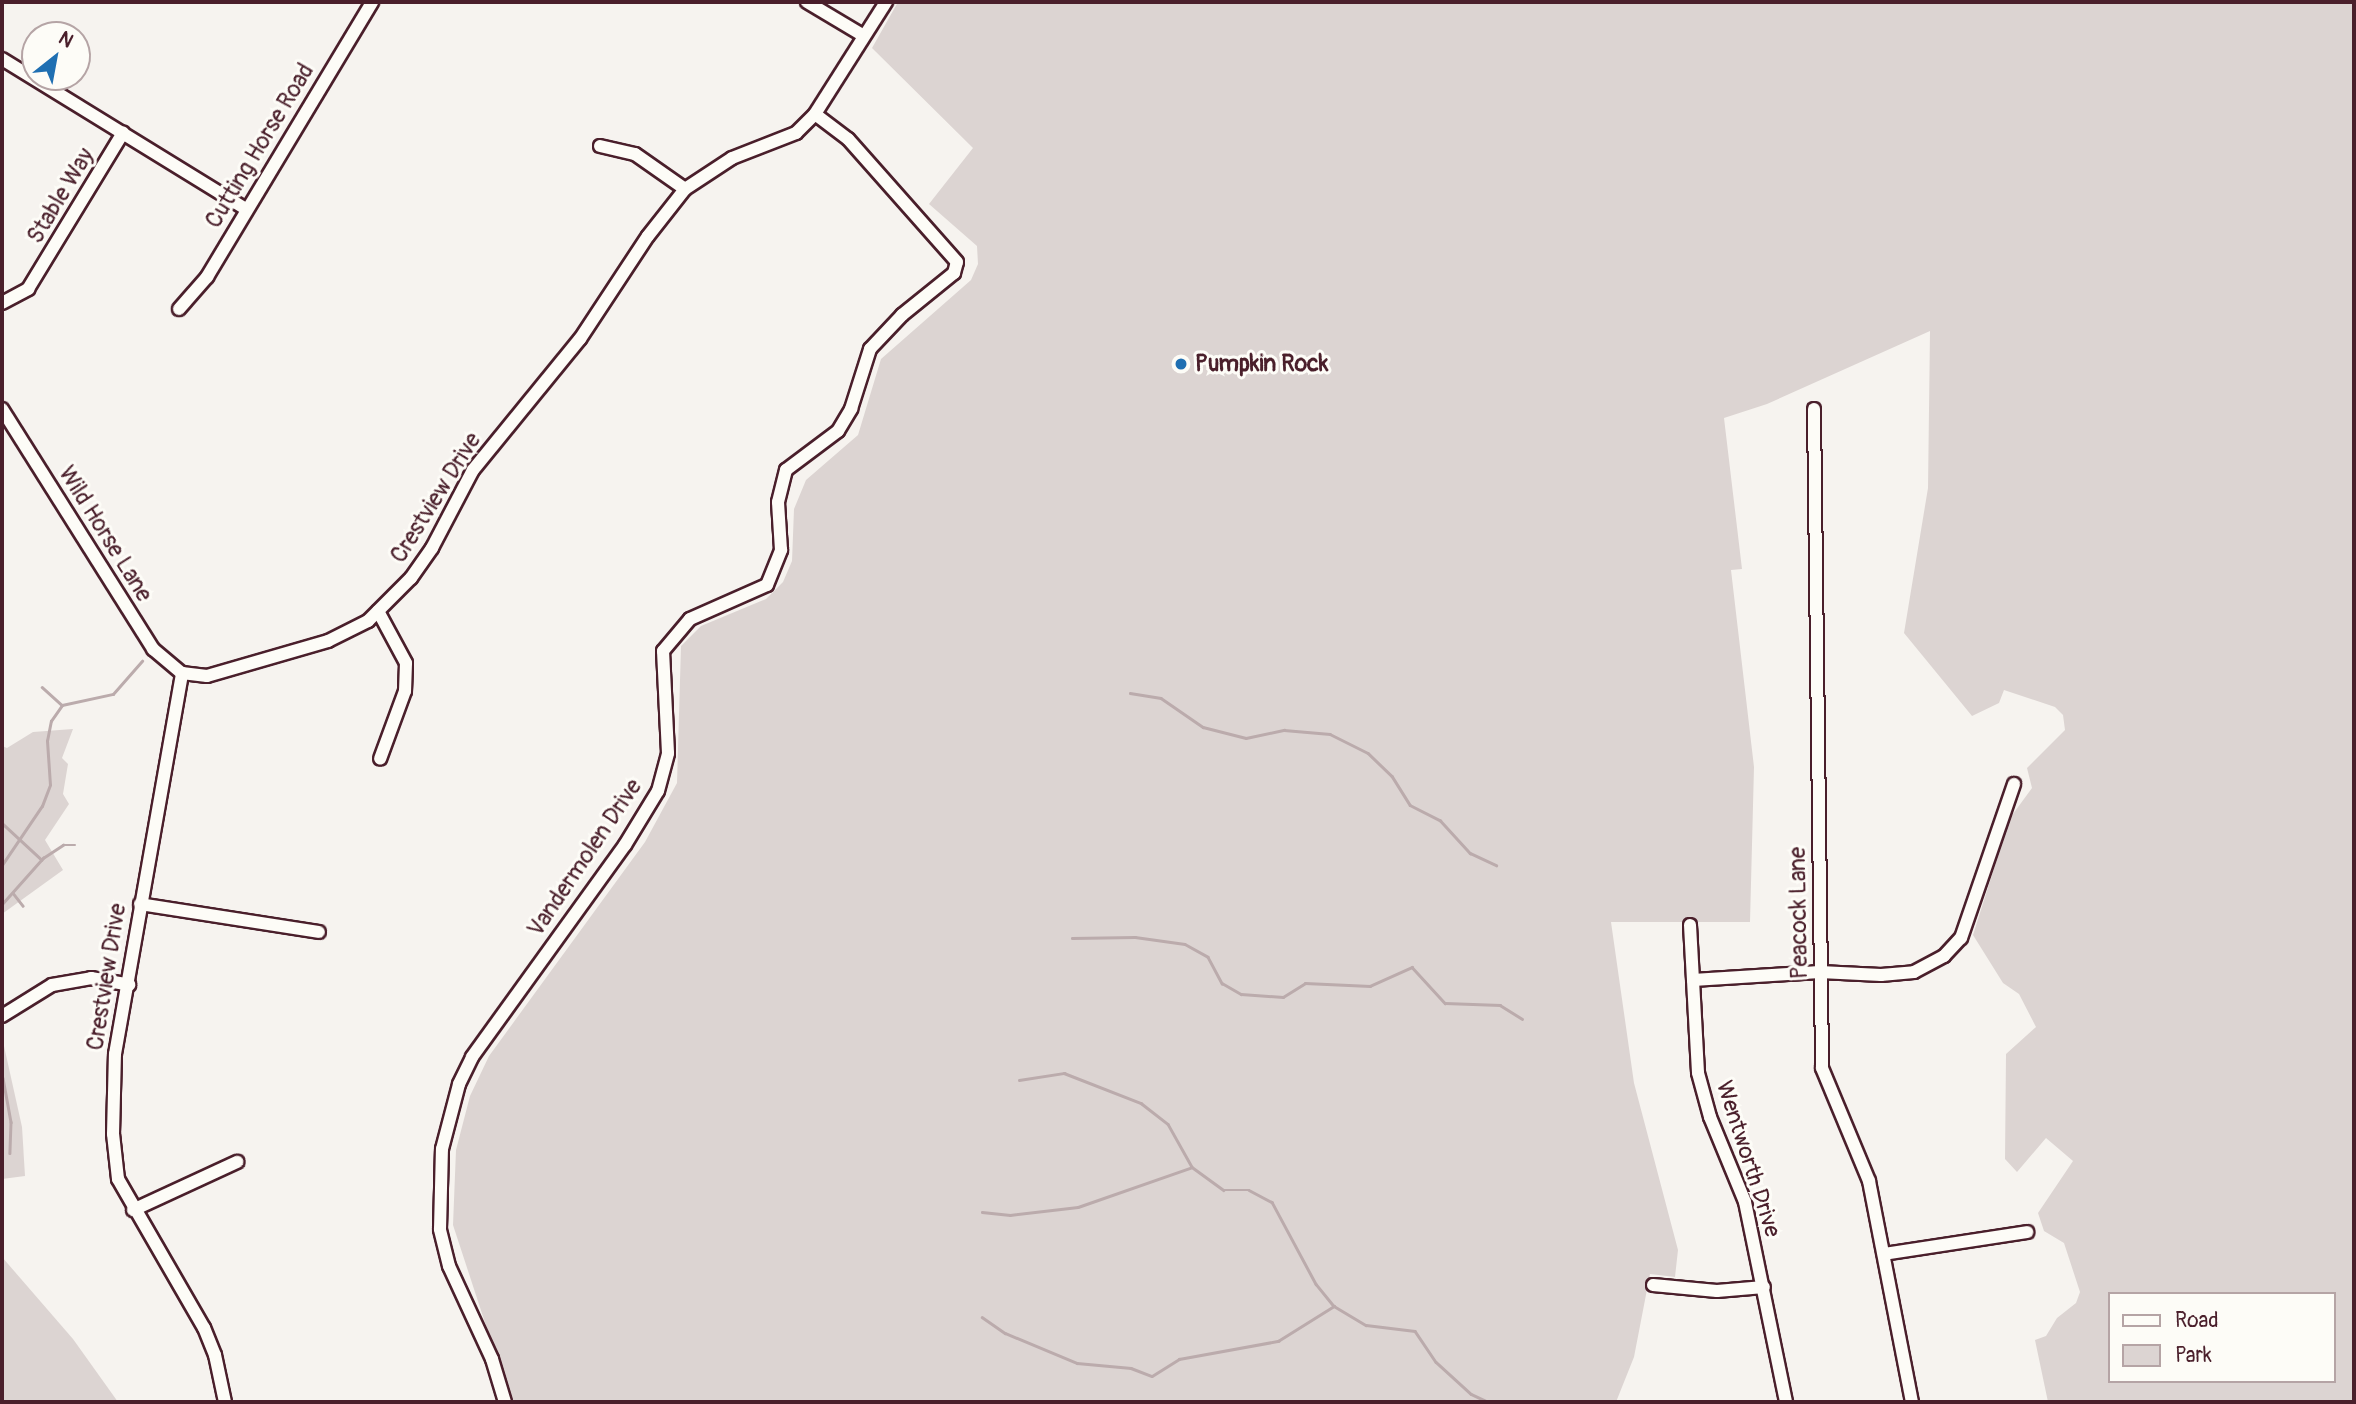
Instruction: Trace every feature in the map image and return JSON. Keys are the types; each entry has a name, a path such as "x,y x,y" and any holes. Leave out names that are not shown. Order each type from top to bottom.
{"street":[{"name":"Cutting Horse Road","path":"179,309 207,277 372,2"},
{"path":"807,2 864,36"},
{"name":"Crestview Drive","path":"225,1402 204,1328 133,1210 118,1179 113,1134 114,1068 140,904 182,673 207,676 328,641 378,611 411,578 432,548 473,470 579,339 648,236 685,189 732,158 796,133 815,114 886,2"},
{"path":"2,59 246,209"},
{"name":"Vandermolen Drive","path":"505,1402 492,1359 449,1266 440,1229 442,1149 459,1084 478,1048 625,845 658,791 668,753 663,651 690,620 767,585 781,550 778,502 786,470 838,431 874,343 954,274 957,262 848,139 815,114"},
{"name":"Stable Way","path":"2,303 28,289 123,133"},
{"path":"600,146 635,153 685,189"},
{"name":"Peacock Lane","path":"1814,409 1820,972 1824,1076 1866,1172 1912,1402"},
{"name":"Wild Horse Lane","path":"2,410 153,649 182,673"},
{"path":"378,611 406,663 405,691 380,759"},
{"path":"1693,979 1820,972 1914,972 1944,956 1961,938 2014,784"},
{"path":"140,904 319,932"},
{"name":"Wentworth Drive","path":"1690,926 1698,1073 1710,1117 1745,1202 1786,1402"},
{"path":"2,1016 52,985 91,978 129,985"},
{"path":"133,1210 237,1161"},
{"path":"1884,1254 2027,1232"},
{"path":"1653,1285 1717,1291 1764,1287"}],"green space":[{"path":"898,2 2354,2 2354,1402 2048,1402 2035,1340 2046,1336 2057,1318 2076,1303 2080,1292 2064,1243 2044,1231 2038,1213 2073,1161 2046,1138 2017,1172 2005,1159 2006,1054 2036,1027 2019,994 2003,983 1973,935 2010,818 2032,788 2027,768 2065,730 2063,715 2055,707 2004,690 1999,703 1972,716 1904,633 1928,488 1930,331 1767,404 1724,418 1742,569 1731,570 1754,767 1750,922 1611,922 1634,1083 1678,1250 1675,1277 1650,1274 1634,1357 1616,1402 511,1402 453,1225 456,1150 470,1096 489,1056 645,842 677,783 681,646 701,626 766,599 783,582 792,561 794,509 806,480 858,435 881,359 971,280 978,264 977,246 929,204 973,148 872,48"},
{"path":"73,729 62,758 68,764 63,794 69,804 45,840 63,870 2,914 2,746 7,748 33,732"},
{"path":"2,1037 22,1127 25,1176 2,1179"},
{"path":"2,1257 73,1339 118,1402 2,1402"}],"waterway":[{"path":"2,865 42,806 50,785 47,741 51,721 62,705 113,694 142,661"},
{"path":"42,687 62,705"},
{"path":"1130,693 1161,698 1203,727 1246,738 1284,730 1330,734 1368,753 1392,776 1410,805 1440,820 1470,853 1496,865"},
{"path":"2,823 42,860"},
{"path":"2,904 43,858 63,845 75,845"},
{"path":"13,893 23,906"},
{"path":"1072,938 1135,937 1185,944 1208,957 1222,983 1241,994 1283,997 1305,983 1370,986 1412,967 1445,1003 1500,1005 1522,1019"},
{"path":"1019,1080 1064,1073 1141,1103 1168,1124 1192,1167 1224,1190 1249,1190 1272,1202 1316,1284 1334,1306"},
{"path":"3,1078 11,1122 10,1153"},
{"path":"982,1212 1010,1215 1078,1207 1190,1168"},
{"path":"982,1317 1005,1333 1077,1363 1131,1368 1152,1376 1179,1359 1278,1341 1334,1306 1366,1325 1415,1331 1436,1362 1471,1394 1488,1402"}],"place":[{"name":"Pumpkin Rock","path":"1181,364"}]}
